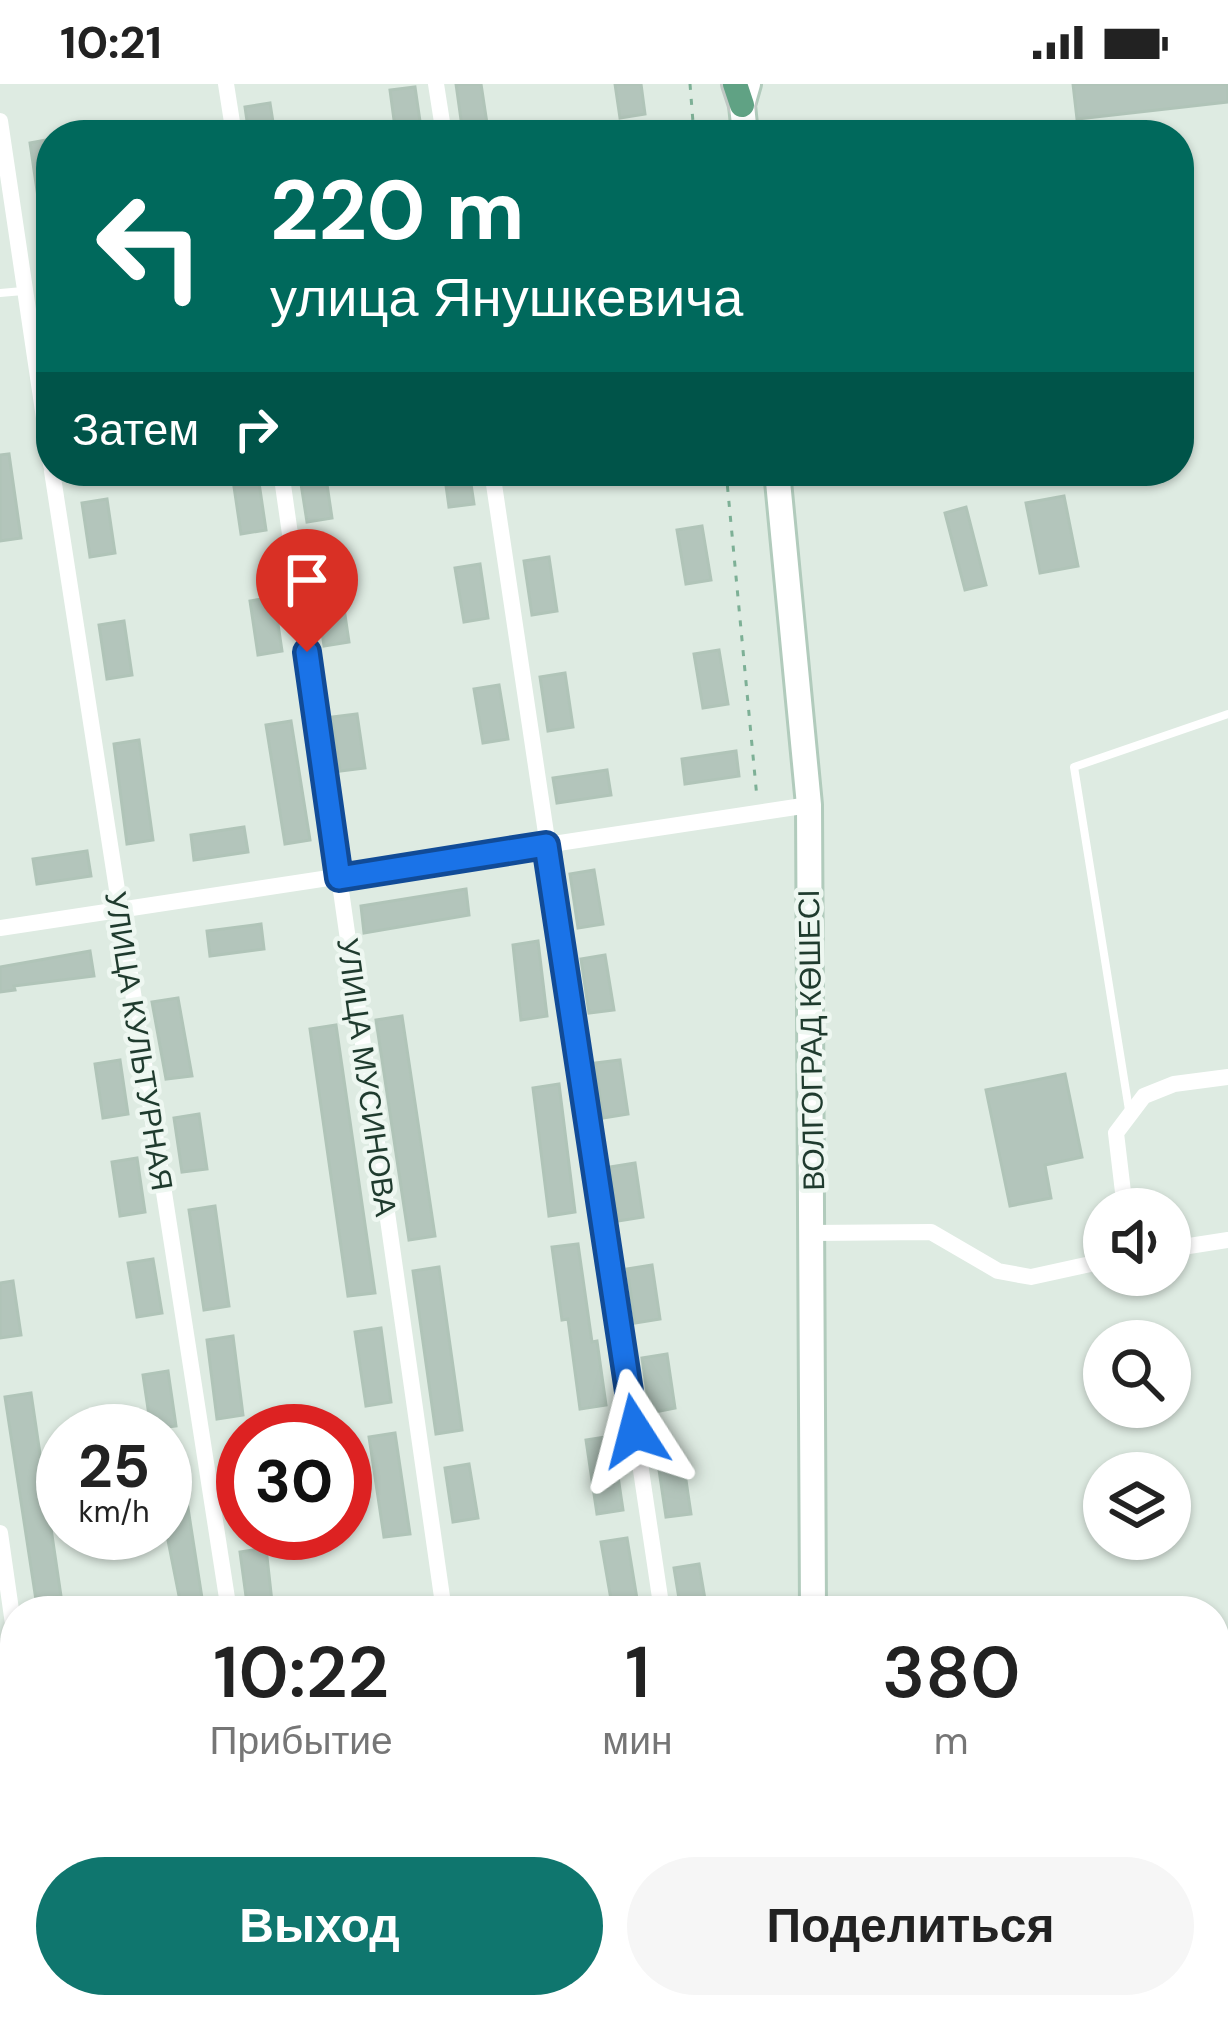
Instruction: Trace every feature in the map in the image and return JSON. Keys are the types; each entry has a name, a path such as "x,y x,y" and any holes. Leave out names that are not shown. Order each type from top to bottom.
{"main road":[{"name":"ВОЛГОГРАД КӨШЕСІ","path":"778,486 808,805 813,1596"}],"street":[{"path":"226,84 232,120"},
{"path":"436,84 442,120"},
{"name":"УЛИЦА КУЛЬТУРНАЯ","path":"0,121 36,366"},
{"name":"УЛИЦА КУЛЬТУРНАЯ","path":"54,486 227,1596"},
{"name":"УЛИЦА МУСИНОВА","path":"283,486 442,1596"},
{"path":"494,486 660,1596"},
{"path":"0,928 808,805"},
{"path":"1123,1188 1116,1133 1144,1096 1174,1084 1228,1077"},
{"path":"812,1233 931,1232 998,1271 1031,1277 1083,1266"},
{"path":"1191,1246 1228,1240"},
{"path":"0,1533 9,1596"}],"lane":[{"path":"0,293 25,291"},
{"path":"1130,1118 1074,767 1228,714"}],"path":[{"path":"690,84 693,120"},
{"path":"727,486 758,811"}],"building":[{"path":"456,84 481,84 486,120 461,120"},
{"path":"615,84 641,84 645,114 620,118"},
{"path":"1073,84 1228,84 1228,102 1077,119"},
{"path":"415,87 420,120 394,120 390,90"},
{"path":"270,103 273,120 247,120 245,107"},
{"path":"36,142 36,184 30,143"},
{"path":"9,454 21,538 0,541 0,455"},
{"path":"234,486 259,486 266,530 241,534"},
{"path":"301,486 327,486 332,518 307,522"},
{"path":"446,486 471,486 474,504 449,507"},
{"path":"1064,496 1078,566 1040,573 1026,503"},
{"path":"107,499 115,553 90,557 82,503"},
{"path":"966,507 986,585 965,590 945,513"},
{"path":"702,526 711,580 686,584 677,530"},
{"path":"549,557 557,611 532,615 524,561"},
{"path":"480,564 488,618 464,622 455,568"},
{"path":"341,588 349,642 324,646 316,592"},
{"path":"274,597 282,651 258,655 250,601"},
{"path":"124,621 132,675 107,679 99,625"},
{"path":"719,650 728,704 703,708 694,654"},
{"path":"565,673 573,727 548,731 540,677"},
{"path":"499,685 508,739 483,743 474,689"},
{"path":"357,714 365,768 340,771 332,717"},
{"path":"291,721 310,840 285,844 266,725"},
{"path":"139,740 153,840 127,844 114,744"},
{"path":"736,751 739,776 685,784 682,759"},
{"path":"607,770 611,795 557,803 553,778"},
{"path":"244,827 248,852 194,860 191,835"},
{"path":"87,851 91,876 37,884 33,859"},
{"path":"594,870 603,924 578,928 570,874"},
{"path":"466,889 469,915 364,933 361,906"},
{"path":"261,924 264,949 210,956 207,931"},
{"path":"538,941 547,1016 521,1020 513,945"},
{"path":"90,951 94,976 0,992 0,967"},
{"path":"605,955 614,1010 589,1013 581,959"},
{"path":"178,998 192,1076 166,1079 152,1002"},
{"path":"402,1016 435,1236 409,1240 376,1020"},
{"path":"336,1025 375,1293 348,1296 310,1029"},
{"path":"120,1060 128,1114 103,1118 95,1064"},
{"path":"620,1060 628,1114 603,1118 595,1063"},
{"path":"1065,1074 1082,1157 1045,1165 1051,1198 1010,1206 986,1090"},
{"path":"559,1084 575,1212 549,1216 533,1088"},
{"path":"199,1114 207,1169 182,1172 174,1118"},
{"path":"137,1158 145,1212 120,1216 112,1162"},
{"path":"635,1163 643,1217 618,1221 610,1167"},
{"path":"215,1206 229,1306 204,1310 189,1210"},
{"path":"578,1244 606,1405 580,1409 552,1247"},
{"path":"153,1259 162,1313 137,1317 128,1263"},
{"path":"652,1265 660,1319 635,1323 627,1269"},
{"path":"439,1267 462,1430 436,1434 413,1271"},
{"path":"13,1281 21,1335 0,1338 0,1283"},
{"path":"381,1328 391,1402 366,1404 355,1332"},
{"path":"233,1336 242,1404 216,1404 216,1411 207,1340"},
{"path":"667,1354 675,1408 650,1413 642,1358"},
{"path":"168,1371 173,1404 147,1404 143,1375"},
{"path":"31,1393 36,1427 36,1560 56,1560 61,1596 35,1596 5,1397"},
{"path":"395,1433 410,1534 384,1537 372,1437"},
{"path":"612,1436 623,1510 597,1514 586,1440"},
{"path":"683,1460 691,1514 666,1517 658,1463"},
{"path":"469,1464 478,1518 453,1522 445,1468"},
{"path":"192,1532 202,1596 179,1596 172,1560 192,1560"},
{"path":"627,1538 637,1596 610,1596 601,1542"},
{"path":"241,1560 267,1560 271,1596 246,1596"},
{"path":"699,1564 704,1596 679,1596 674,1568"}],"route":[{"path":"307,652 339,878 546,845 635,1431"}]}
